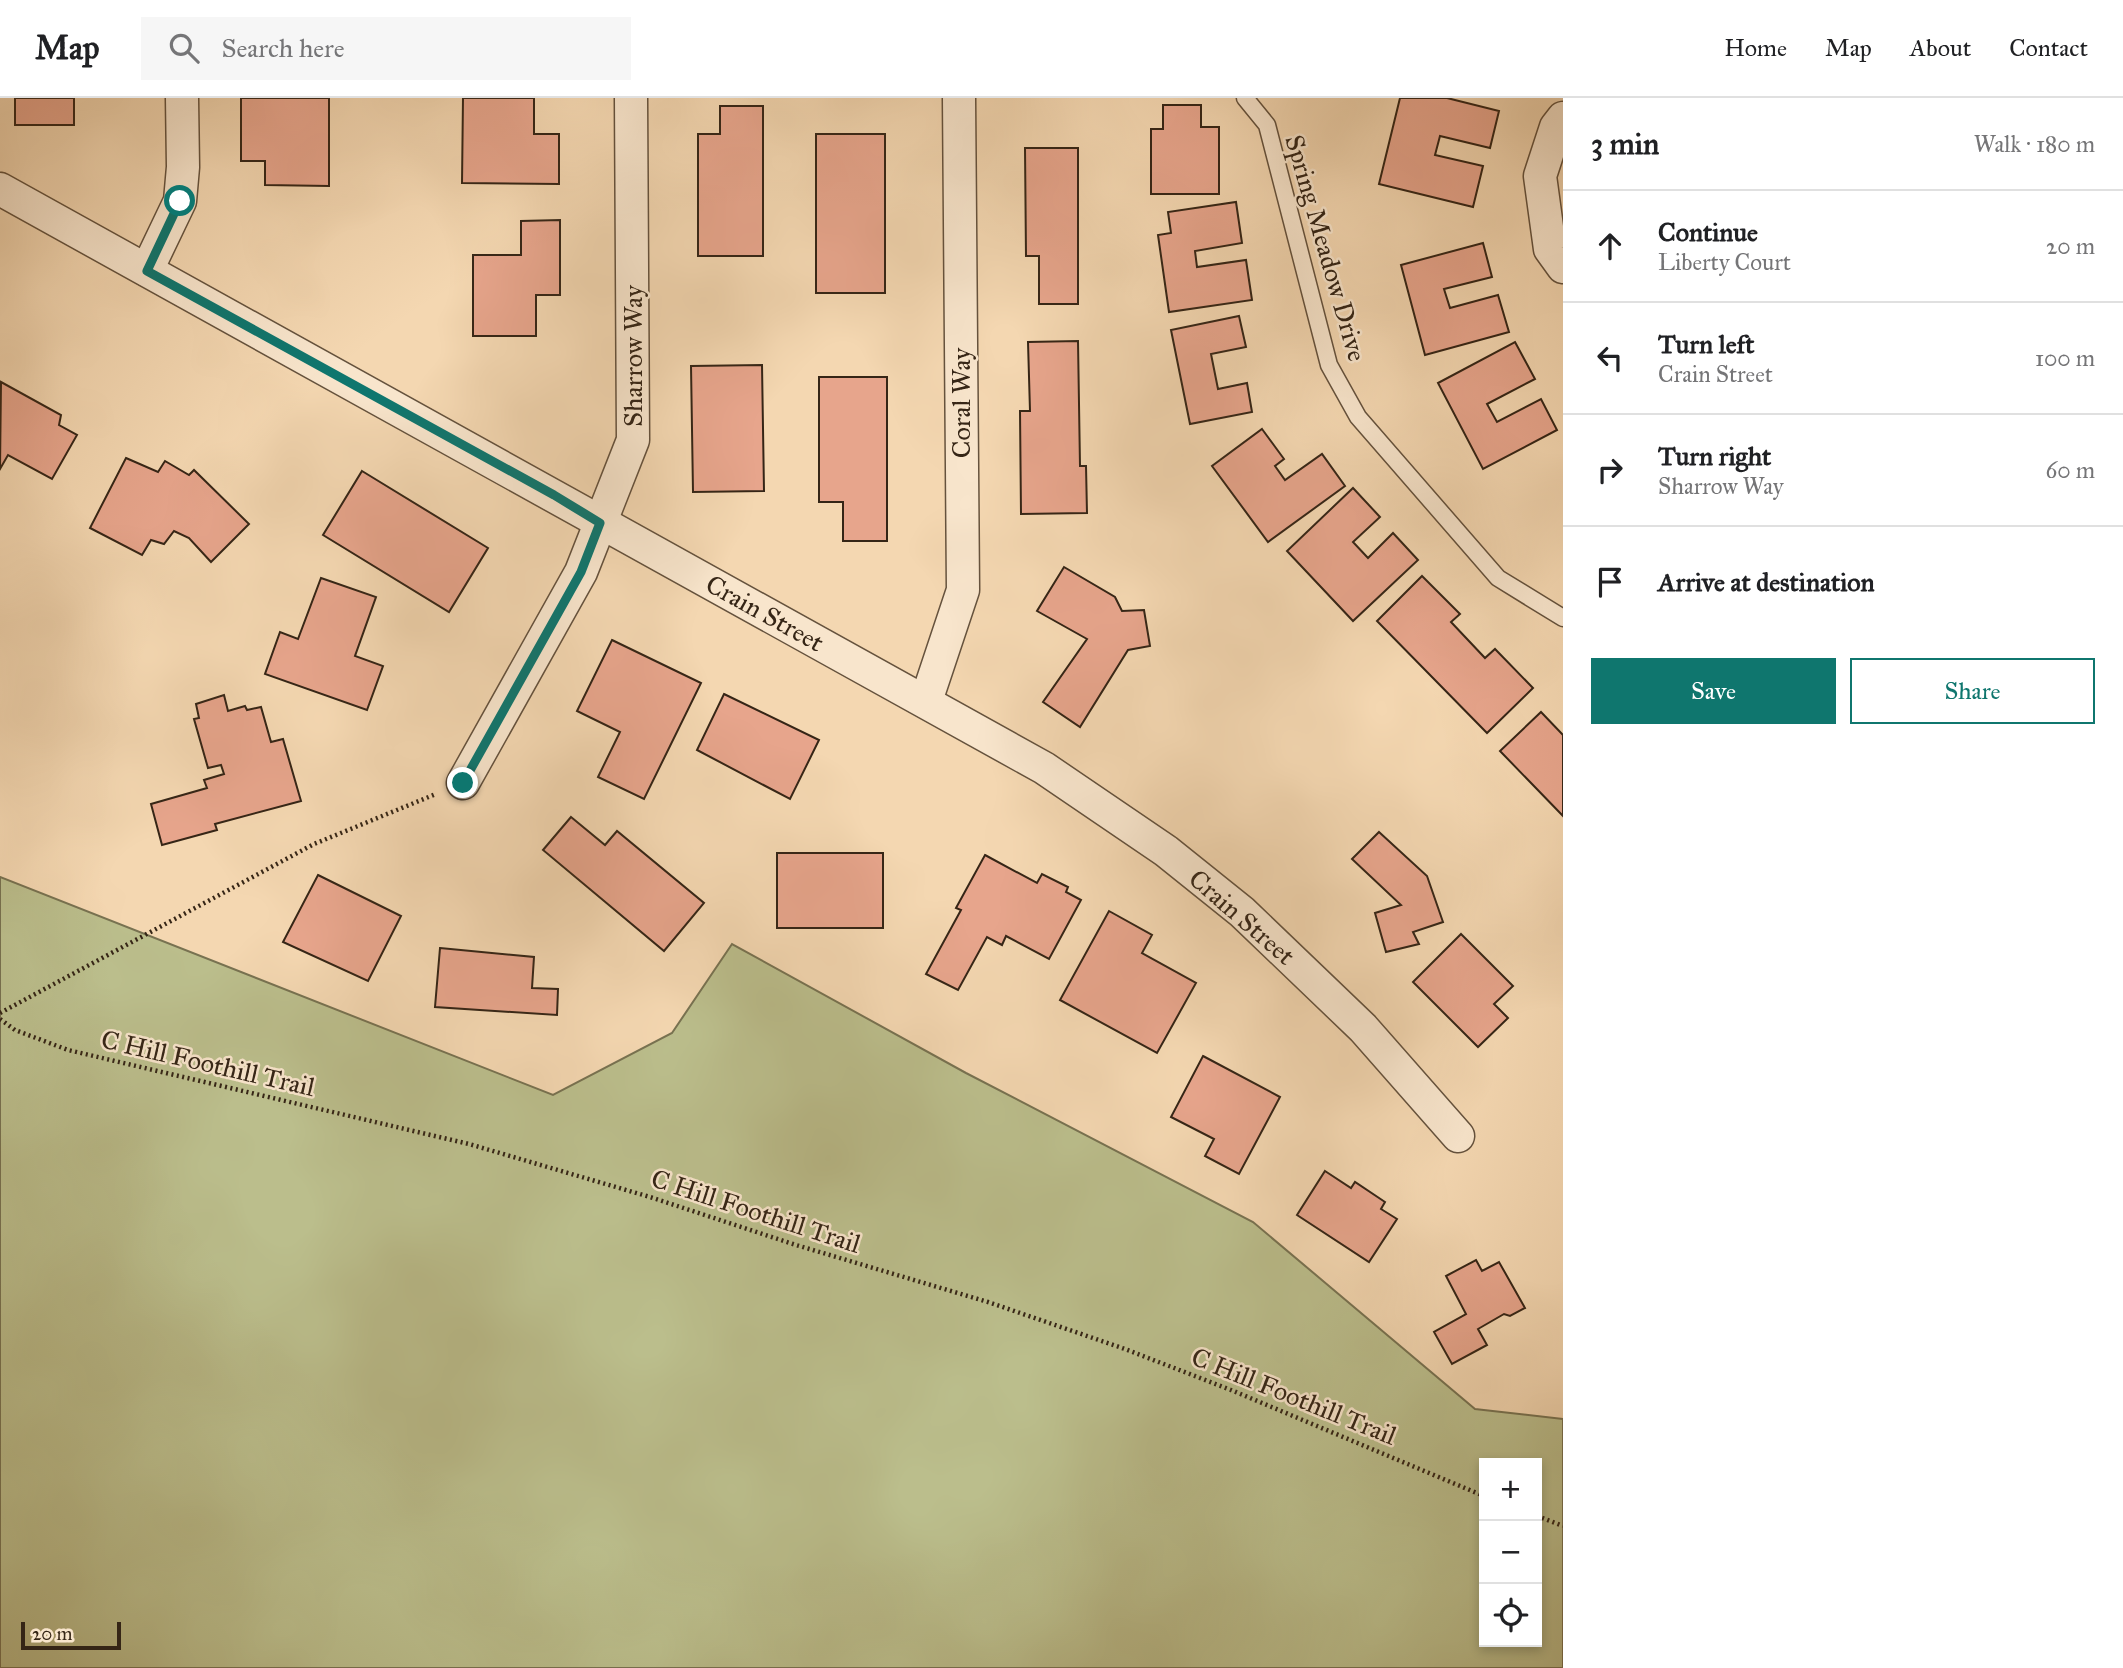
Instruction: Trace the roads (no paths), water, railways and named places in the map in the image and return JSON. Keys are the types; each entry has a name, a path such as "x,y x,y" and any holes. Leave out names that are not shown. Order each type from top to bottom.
{"street":[{"path":"147,271 180,201 183,167 182,98"},
{"name":"Sharrow Way","path":"463,783 581,572 633,440 631,98"},
{"name":"Coral Way","path":"926,701 963,590 959,98"},
{"path":"1563,118 1556,127 1540,176 1550,249 1563,267"},
{"name":"Crain Street","path":"0,189 1044,768 1166,851 1242,912 1363,1028 1458,1136"}],"lane":[{"name":"Spring Meadow Drive","path":"1245,98 1266,125 1329,365 1358,417 1498,578 1563,618"}]}
